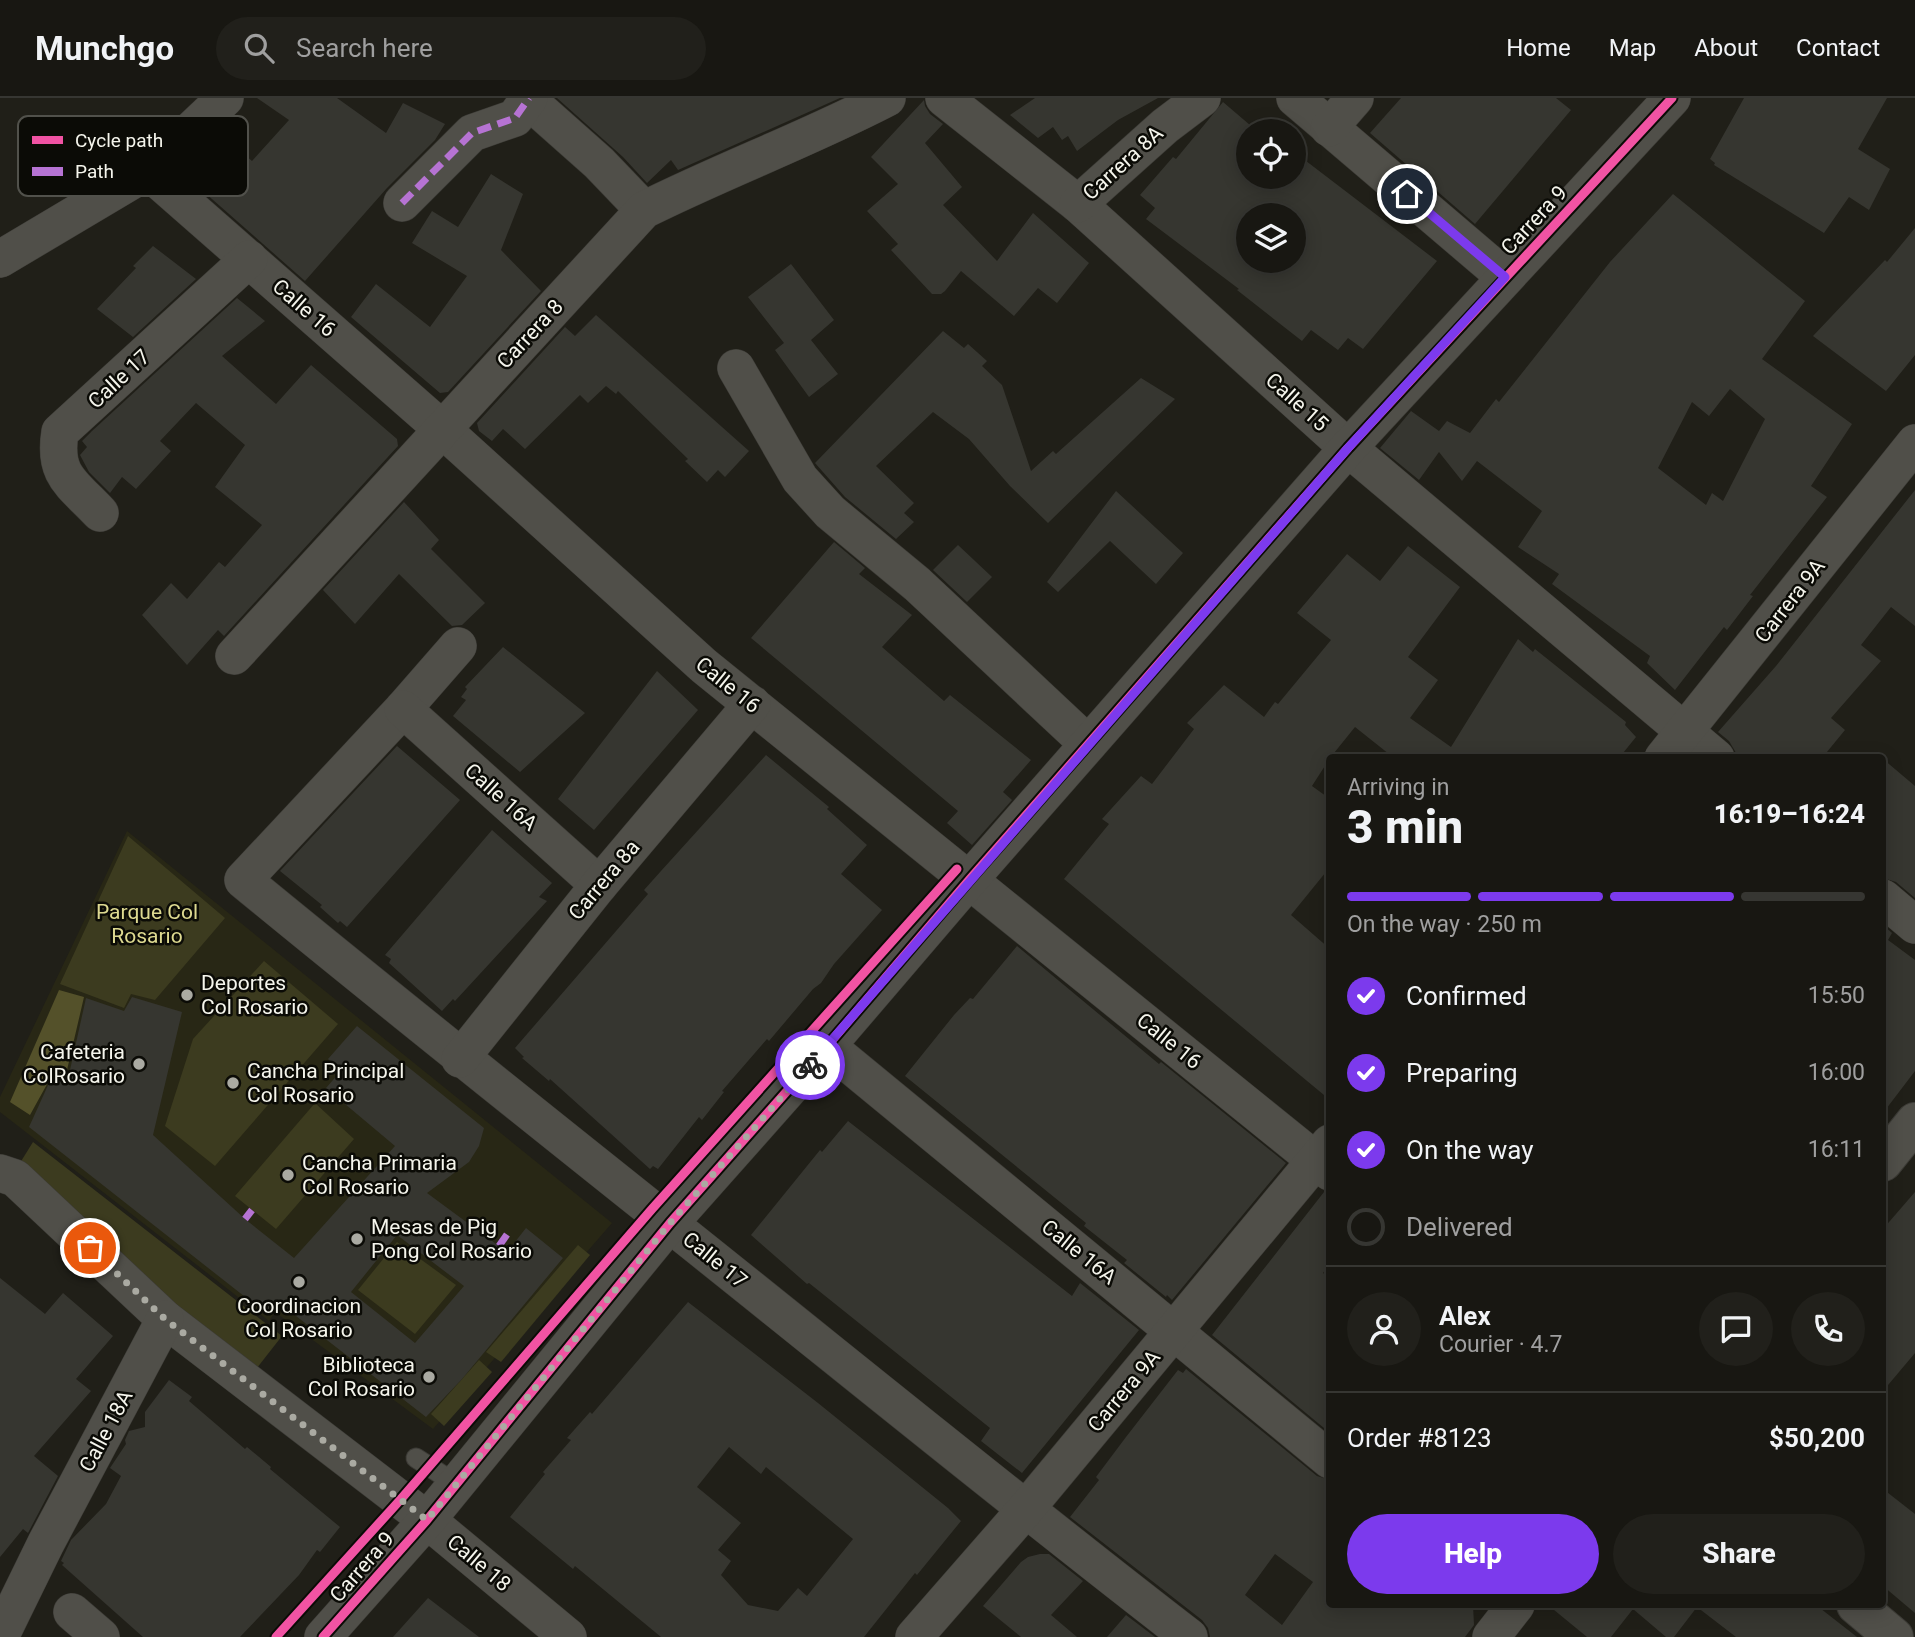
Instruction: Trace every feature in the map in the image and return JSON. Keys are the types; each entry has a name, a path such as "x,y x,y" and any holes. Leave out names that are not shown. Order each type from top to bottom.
{"street":[{"path":"206,116 225,98"},
{"name":"Carrera 8","path":"234,656 644,210 701,181 844,120 887,98"},
{"name":"Calle 15","path":"944,98 1078,204 1674,745 1703,754"},
{"name":"Carrera 8A","path":"1078,204 1165,126 1202,98"},
{"path":"1295,98 1505,277"},
{"path":"1329,128 1355,98"},
{"name":"Carrera 9","path":"323,1637 427,1520 670,1223 1088,744 1348,448 1672,98"},
{"path":"402,203 472,133 515,117 528,99 599,163 644,210"},
{"path":"0,259 106,196"},
{"name":"Calle 16","path":"176,196 442,429 704,666 1325,1158"},
{"name":"Calle 17","path":"100,513 62,473 57,453 60,432 248,259"},
{"path":"736,368 800,479 823,504 917,584 1088,744"},
{"name":"Carrera 9A","path":"1674,745 1915,443"},
{"path":"403,709 458,646"},
{"name":"Carrera 8a","path":"460,1059 599,885 752,704"},
{"name":"Calle 17","path":"403,709 243,880 460,1059 670,1223 1025,1510 1189,1637"},
{"name":"Calle 16A","path":"403,709 599,885"},
{"path":"1886,901 1915,925"},
{"name":"Calle 16A","path":"827,1046 1326,1457"},
{"path":"1886,1158 1915,1122"},
{"name":"Carrera 9A","path":"914,1637 1025,1510 1174,1330 1325,1158"},
{"name":"Calle 18","path":"0,1173 15,1178 165,1319 427,1520 568,1637"},
{"name":"Calle 18A","path":"0,1637 46,1543 165,1319"},
{"path":"1860,1608 1894,1637"},
{"path":"72,1612 101,1637"}],"lane":[{"path":"416,1458 456,1484"}],"shaded area":[{"path":"127,831 612,1223 433,1429 275,1312 269,1321 0,1112 0,1097"},
{"path":"59,990 84,997 67,1070 51,1077 30,1115 10,1102"}],"green space":[{"name":"Parque Col Rosario","path":"128,836 225,918 155,1000 131,994 124,1008 60,984"},
{"name":"Cancha Principal Col Rosario","path":"264,961 338,1024 215,1166 165,1126 193,1039"},
{"name":"Cancha Primaria Col Rosario","path":"315,1103 354,1139 276,1229 235,1196"},
{"path":"33,1142 282,1336 253,1373 15,1171"},
{"path":"397,1242 456,1285 415,1334 358,1290"},
{"path":"578,1245 590,1255 501,1362 486,1352"},
{"path":"479,1360 492,1372 444,1426 431,1414"}],"building":[{"path":"257,98 337,98 386,133 403,103 445,124 435,140 387,188 305,281 209,196 248,196 248,158 252,161 289,120"},
{"path":"557,98 840,98 678,170 671,160 647,183 623,157"},
{"path":"1035,98 1158,98 1118,120 1077,151 1068,136 1062,140 1053,127 1038,138 1010,115"},
{"path":"1401,98 1556,98 1571,110 1475,224 1370,133"},
{"path":"1744,98 1887,98 1858,149 1890,169 1869,210 1849,197 1824,233 1714,165 1710,159"},
{"path":"924,100 930,114 943,124 925,143 962,187 943,205 997,261 1033,213 1089,263 1057,303 1038,288 1014,316 961,271 945,291 932,294 891,250 898,244 867,211 898,184 871,157"},
{"path":"1223,102 1243,119 1236,119 1236,189 1306,189 1306,161 1437,261 1363,349 1348,338 1338,350 1311,330 1302,341 1237,290 1239,289 1146,219 1155,208 1140,195 1173,157 1176,159"},
{"path":"491,174 523,194 501,250 541,291 448,392 440,393 351,317 376,284 430,327 467,276 412,243 432,211 458,227"},
{"path":"1673,194 1805,301 1762,359 1852,424 1811,486 1827,497 1750,595 1753,596 1727,630 1724,627 1675,690 1647,663 1650,656 1552,584 1559,574 1518,547 1542,511 1477,461 1462,481 1439,452 1419,480 1380,448 1411,411 1439,431 1447,421 1470,433 1496,399 1499,402 1610,262","holes":["1730,389 1765,419 1723,501 1712,493 1706,505 1658,468 1692,402 1709,416"]},
{"path":"1915,228 1915,355 1886,391 1813,336 1885,260 1887,262"},
{"path":"153,246 196,279 133,337 97,309"},
{"path":"791,264 834,320 811,340 838,374 809,397 775,350 784,343 748,297"},
{"path":"237,298 265,321 222,356 276,404 311,365 397,439 398,446 224,636 218,630 187,665 142,615 171,583 187,599 219,562 225,567 262,525 215,487 245,445 196,403 160,441 171,451 136,489 122,477 110,493 89,472 80,455 87,447 82,441 92,431"},
{"path":"596,315 749,451 725,477 718,470 707,482 685,461 688,459 618,391 616,394 606,386 588,403 580,395 525,449 503,429 492,441 479,431 477,423 565,327 575,336"},
{"path":"943,331 964,348 968,344 987,361 982,366 1002,385 1031,471 1053,451 1056,454 1141,378 1175,399 1048,523 1010,486 969,439 933,412 876,466 914,503 904,513 914,522 896,539 845,497 815,463"},
{"path":"1915,490 1915,626 1891,607 1861,645 1881,661 1831,718 1845,730 1825,754 1737,754 1729,741 1718,732 1776,666"},
{"path":"1116,491 1183,553 1156,584 1110,541 1058,592 1047,582"},
{"path":"404,502 439,540 431,549 485,603 462,625 452,626 399,574 355,624 323,590"},
{"path":"834,542 865,568 859,574 912,615 882,647 944,701 950,695 1031,760 1003,792 1012,800 972,845 947,823 958,811 751,638"},
{"path":"958,545 992,577 967,602 933,570"},
{"path":"1408,546 1460,587 1408,657 1438,680 1410,718 1451,747 1518,639 1533,652 1535,649 1626,722 1625,725 1636,737 1622,754 1389,754 1355,727 1333,754 1326,754 1326,764 1312,786 1326,796 1326,872 1291,915 1326,946 1326,1097 1064,879 1109,824 1102,819 1141,776 1152,784 1194,729 1187,723 1224,685 1264,717 1275,702 1278,704 1331,640 1297,613 1347,554 1380,581"},
{"path":"503,647 585,713 520,772 453,716 466,700 461,697 467,689 465,687"},
{"path":"657,671 698,710 594,830 558,799"},
{"path":"397,746 460,800 347,927 340,921 338,923 320,907 322,905 280,871"},
{"path":"766,755 829,807 827,809 867,845 841,874 882,910 834,964 821,983 722,1091 724,1092 702,1120 699,1117 658,1169 653,1166 650,1169 550,1079 549,1081 522,1058 524,1057 515,1048 648,894 644,890"},
{"path":"1886,762 1915,786 1915,898 1896,882 1886,879"},
{"path":"492,830 552,883 539,897 547,901 455,1001 453,999 442,1011 389,963 391,959 385,955"},
{"path":"1886,928 1892,933 1888,940 1915,960 1915,1071 1886,1109"},
{"path":"1017,946 1159,1064 1161,1062 1286,1163 1172,1300 1124,1263 1127,1260 1084,1226 1086,1223 905,1076 954,1015 970,998 973,999"},
{"path":"132,997 182,1012 153,1135 245,1219 294,1258 395,1146 326,1088 340,1072 328,1059 357,1026 484,1128 479,1146 469,1162 427,1193 507,1252 526,1228 563,1258 462,1379 426,1417 278,1302 268,1315 29,1127 49,1083 68,1079 86,998 124,1011","holes":["397,1235 464,1286 415,1343 351,1292"]},
{"path":"848,1121 1072,1296 1080,1283 1139,1330 1022,1473 981,1441 990,1428 807,1284 751,1235 820,1150 822,1152"},
{"path":"1326,1192 1326,1269 1323,1273 1326,1275 1326,1430 1212,1335"},
{"path":"1915,1192 1915,1353 1886,1387 1886,1226"},
{"path":"0,1278 45,1314 63,1293 113,1336 76,1379 91,1391 34,1456 58,1476 28,1533 23,1529 0,1557"},
{"path":"688,1302 818,1403 961,1521 864,1637 661,1637 510,1517 571,1440 567,1438 590,1412 592,1414","holes":["729,1447 761,1474 766,1467 853,1539 807,1596 798,1588 778,1611 748,1605 721,1575 731,1561 718,1550 741,1523 697,1487"]},
{"path":"1186,1369 1317,1476 1326,1479 1326,1608 1473,1608 1474,1625 1465,1637 1210,1637 1202,1620 1070,1517 1099,1480 1096,1477 1178,1370 1183,1373","holes":["1275,1554 1313,1582 1282,1625 1245,1595"]},
{"path":"169,1380 192,1397 189,1401 340,1527 240,1637 143,1637 62,1565 64,1563 61,1561 71,1540 106,1504 121,1476 110,1468 126,1444 129,1431 145,1427 145,1412"},
{"path":"1886,1491 1915,1514 1915,1613 1886,1589"},
{"path":"1040,1554 1049,1554 1083,1581 1051,1615 1077,1637 1021,1637 983,1606 1021,1562"},
{"path":"428,1598 479,1637 393,1637"},
{"path":"1552,1608 1696,1608 1674,1637 1666,1637 1633,1609 1611,1637 1587,1637"},
{"path":"1698,1608 1820,1608 1857,1637 1736,1637"},
{"path":"1126,1615 1155,1637 1107,1637"}],"marked path":[{"path":"402,203 472,133 515,118 529,98"},
{"path":"245,1219 252,1210"},
{"path":"499,1246 508,1233"}],"cycle path":[{"path":"323,1637 427,1520 670,1223 970,879 1348,448 1672,98"},
{"path":"276,1637 401,1499 652,1209 957,869"}],"way so far":[{"path":"90,1248 165,1319 427,1520 670,1223 810,1065"}],"place":[{"name":"Deportes Col Rosario","path":"187,995"},
{"name":"Cafeteria ColRosario","path":"139,1064"},
{"name":"Cancha Principal Col Rosario","path":"233,1083"},
{"name":"Cancha Primaria Col Rosario","path":"288,1175"},
{"name":"Mesas de Pig Pong Col Rosario","path":"357,1239"},
{"name":"Coordinacion Col Rosario","path":"299,1282"},
{"name":"Biblioteca Col Rosario","path":"429,1377"}],"route":[{"path":"810,1065 1348,448 1505,277 1407,194"}]}
